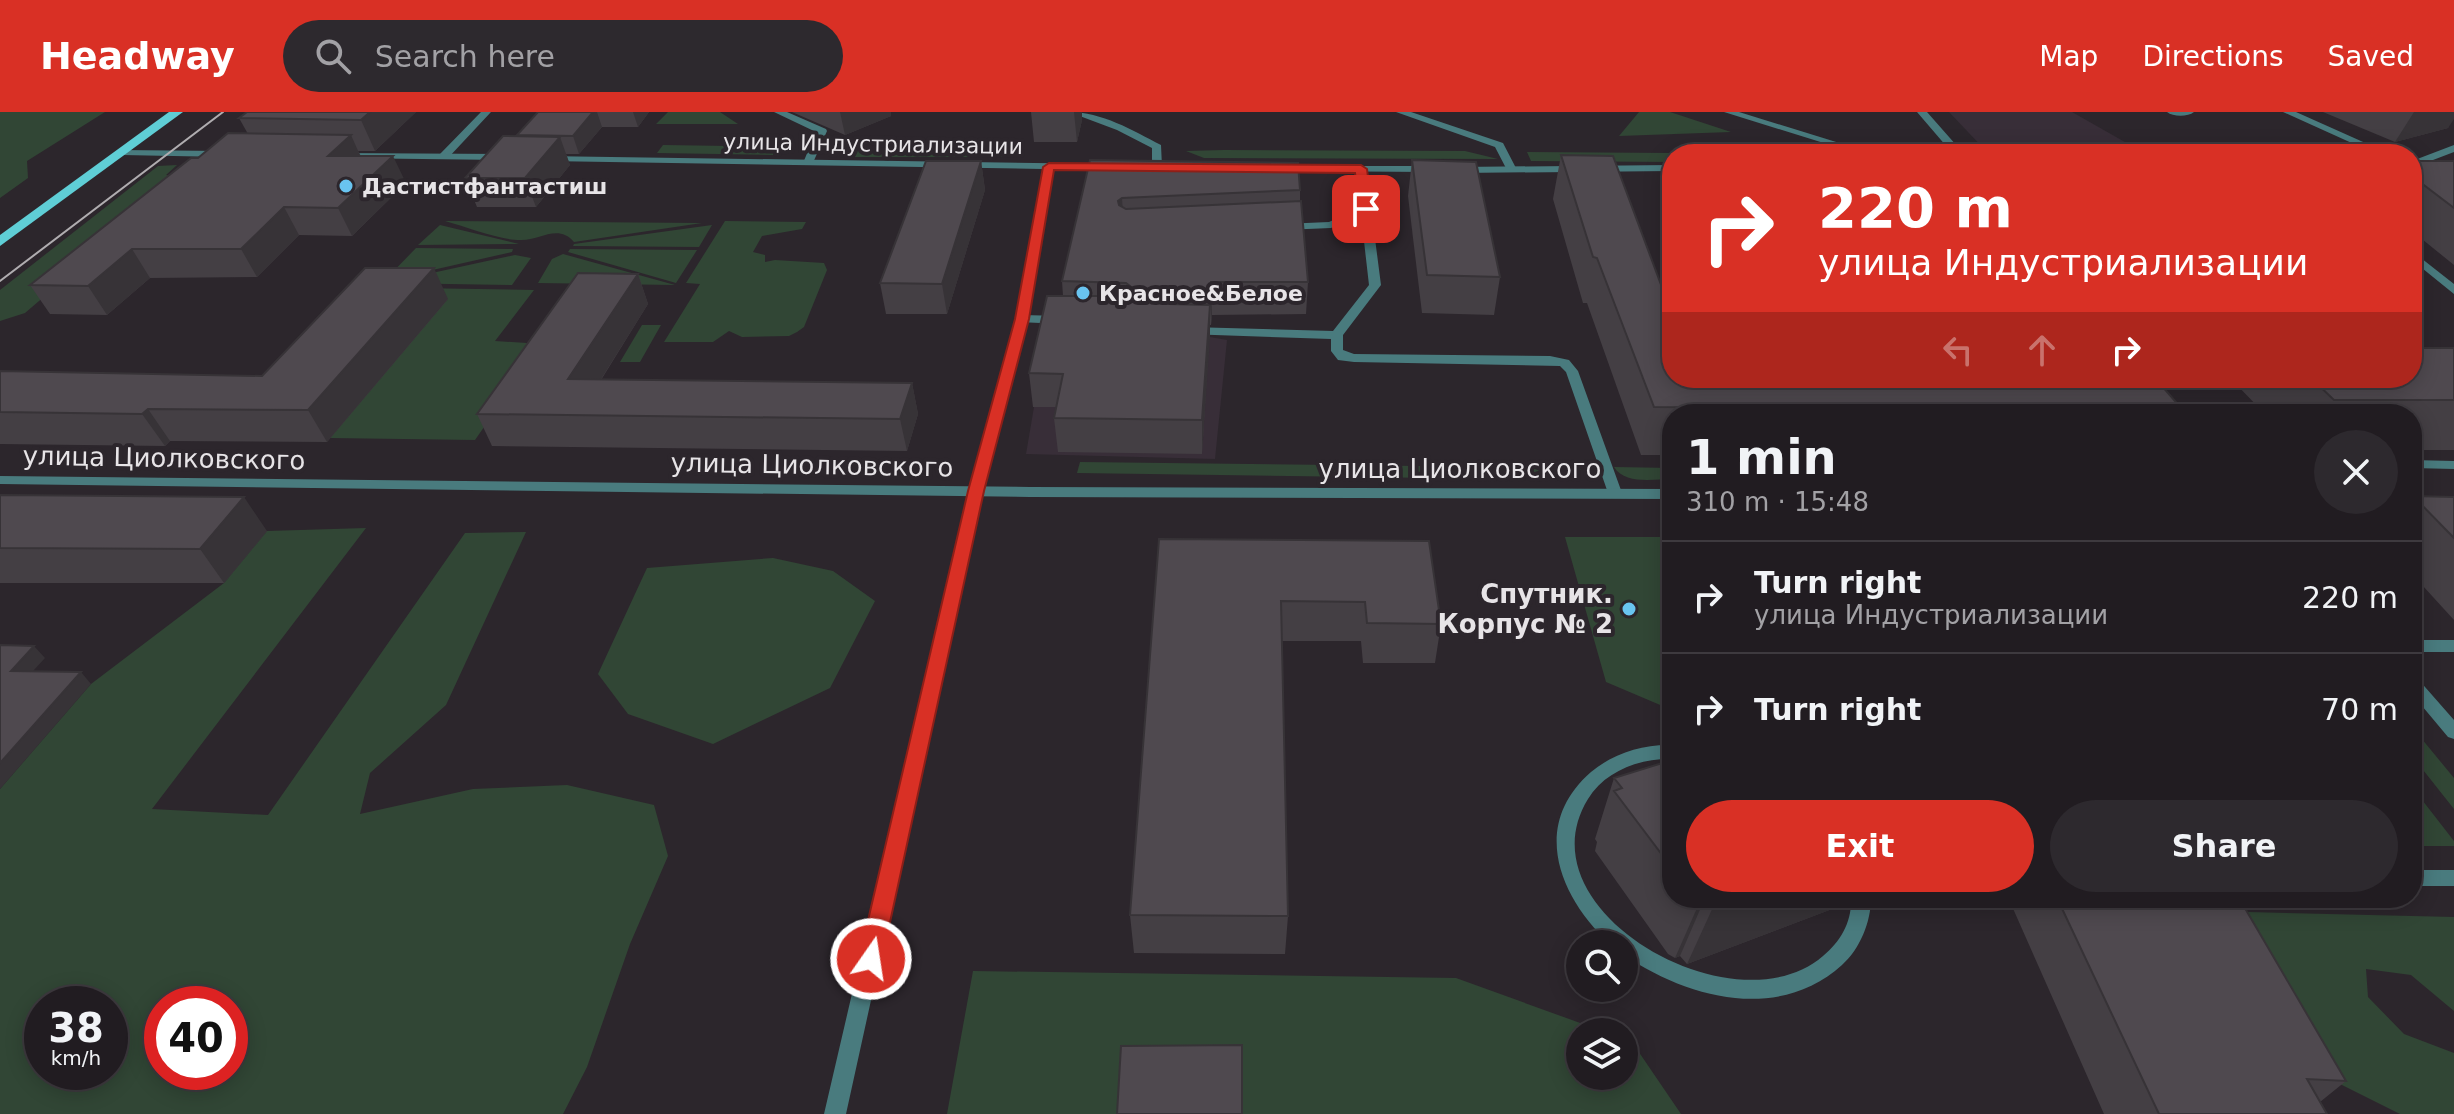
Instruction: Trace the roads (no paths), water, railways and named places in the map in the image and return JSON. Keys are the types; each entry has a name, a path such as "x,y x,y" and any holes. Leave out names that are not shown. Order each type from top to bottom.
{"main road":[{"path":"0,242 177,112"}],"street":[{"path":"444,156 486,112"},
{"path":"779,112 822,131 808,163"},
{"path":"1074,112 1121,128 1157,147 1157,167"},
{"path":"1401,112 1499,145 1512,170"},
{"path":"1729,112 1836,144"},
{"path":"1922,112 1950,144"},
{"path":"2172,112 2189,112"},
{"path":"2288,112 2362,144"},
{"path":"2422,161 2454,148"},
{"path":"122,152 234,150"},
{"path":"321,155 523,157"},
{"name":"улица Индустриализации","path":"539,158 1114,167"},
{"path":"835,1114 976,491 1022,319 1049,167"},
{"path":"1142,167 1172,167"},
{"path":"1266,168 1662,168"},
{"path":"1361,169 1375,285 1337,335 1337,351 1343,357 1354,358 1550,360 1564,363 1572,371 1615,493"},
{"path":"1269,228 1331,225 1366,209"},
{"path":"2422,262 2453,288"},
{"path":"1022,319 1073,321"},
{"path":"1175,331 1337,335"},
{"path":"2422,464 2454,465"},
{"name":"улица Циолковского","path":"0,480 976,491 1662,494"},
{"path":"2422,646 2454,646"},
{"path":"2422,695 2454,732"},
{"path":"1605,930 1577,892 1564,851 1568,813 1588,782 1620,761 1662,751"},
{"path":"2422,878 2454,878"},
{"path":"1638,955 1692,982 1743,991 1791,986 1829,968 1853,938 1859,908"}],"tram line":[{"path":"0,281 223,112"}],"place":[{"name":"Дастистфантастиш","path":"346,186"},
{"name":"Красное&Белое","path":"1083,293"},
{"name":"Спутник. Корпус № 2","path":"1629,609"}]}
